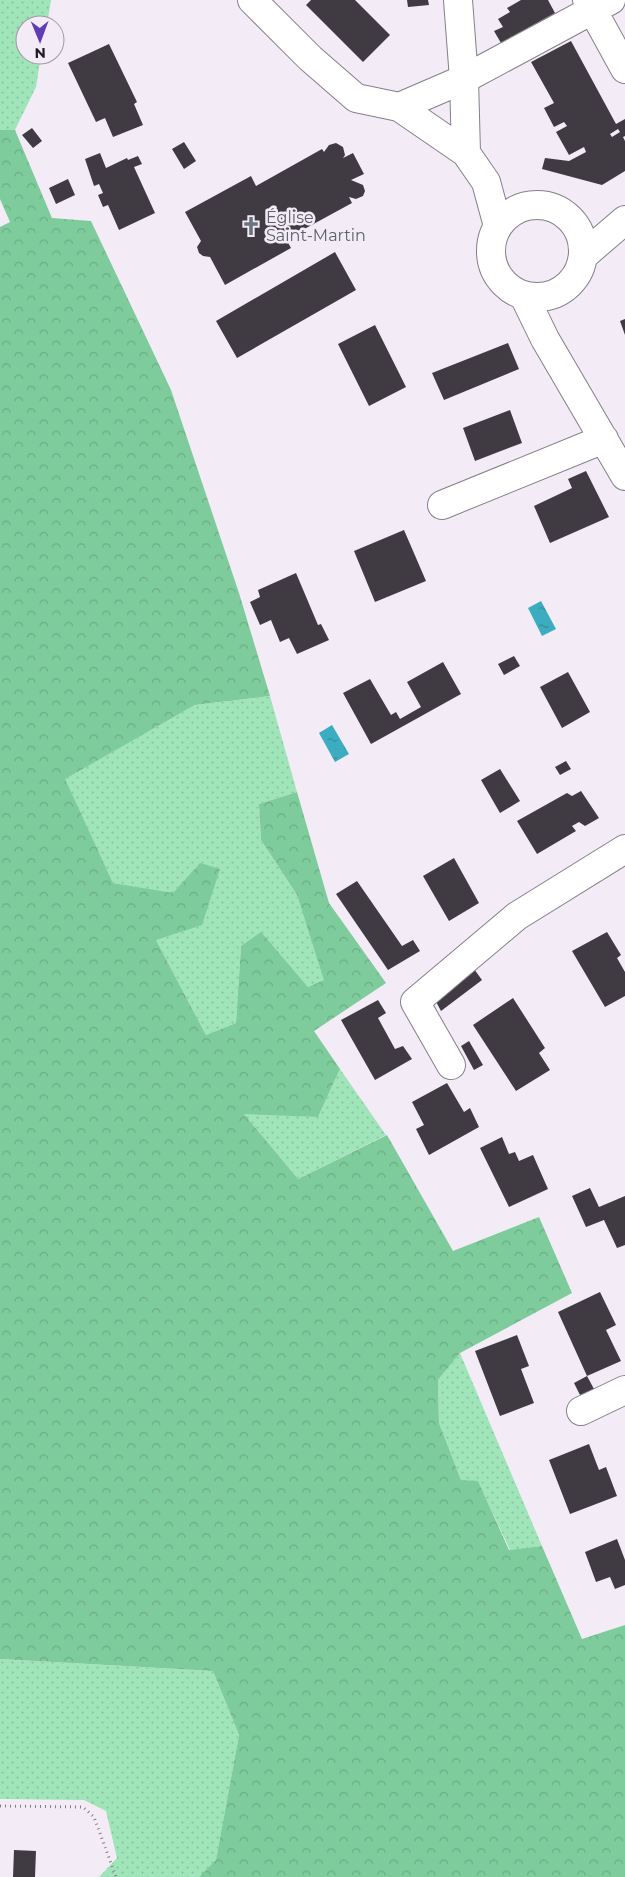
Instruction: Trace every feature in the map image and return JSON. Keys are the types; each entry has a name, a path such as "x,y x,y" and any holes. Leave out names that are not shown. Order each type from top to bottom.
{"street":[{"path":"252,0 310,58 356,98 399,107 466,153 486,182 498,226"},
{"path":"458,0 464,79 466,153"},
{"path":"399,107 464,79 597,3 625,69"},
{"path":"486,182 526,204 557,209 573,220 584,244 583,256 578,275 567,287 554,295 524,296 513,291 496,273 492,261 493,237 498,226 516,209 526,204"},
{"path":"573,220 624,221"},
{"path":"583,256 624,221"},
{"path":"545,339 554,295"},
{"path":"524,296 545,339 625,476"},
{"path":"442,505 604,439"},
{"path":"450,1066 415,1002 517,916 625,849"},
{"path":"581,1411 625,1390"}],"path":[{"path":"0,1806 83,1807 94,1817 116,1877"}],"green space":[{"path":"0,0 51,0 49,15 15,15 15,65 39,65 36,87 15,130 0,130"},
{"path":"0,130 15,130 52,218 91,221 171,390 239,593 270,696 195,705 65,779 113,883 173,893 200,863 220,869 202,925 156,940 206,1035 236,1023 241,946 261,932 308,987 324,980 297,895 261,840 259,804 297,792 329,903 386,983 314,1031 340,1069 318,1117 244,1114 298,1179 387,1135 453,1251 539,1217 572,1293 460,1353 438,1380 439,1423 461,1480 478,1481 509,1550 542,1546 582,1639 625,1625 625,1877 199,1877 216,1860 239,1735 213,1671 0,1659 0,227 10,222 0,199"},
{"path":"270,696 297,792 259,804 261,840 297,895 325,980 308,987 261,933 241,946 236,1023 206,1035 156,940 200,863 173,894 113,883 64,779 195,705"},
{"path":"340,1069 386,1135 298,1179 243,1113 318,1117"},
{"path":"460,1353 542,1546 510,1550 478,1482 461,1480 439,1423 438,1380"},
{"path":"0,1659 213,1671 239,1735 216,1861 199,1877 99,1877 117,1858 106,1811 84,1800 0,1799"}],"water":[{"path":"541,601 556,629 542,636 528,608"},
{"path":"332,725 349,754 335,762 319,733"}],"building":[{"path":"311,0 355,0 390,35 363,62 306,5"},
{"path":"407,0 428,0 429,5 408,7"},
{"path":"521,0 548,0 555,13 501,43 494,31 503,27 498,19 510,12 507,8"},
{"path":"571,41 616,124 625,119 625,136 623,137 625,141 625,171 602,185 542,169 545,158 569,161 586,152 584,147 569,155 556,132 567,126 564,122 554,127 544,108 554,103 531,62","holes":["618,129 620,132 612,137 610,134"]},
{"path":"109,44 137,102 134,104 143,125 113,137 105,118 96,122 68,63"},
{"path":"32,128 42,141 33,148 22,135"},
{"path":"184,142 196,161 184,169 172,149"},
{"name":"Église Saint-Martin","path":"336,143 343,147 345,155 343,158 353,153 364,174 351,180 363,185 365,191 363,196 356,199 349,197 352,203 286,239 291,248 225,285 210,257 199,253 197,247 201,241 185,212 251,176 256,186 322,149 324,152 329,145"},
{"path":"100,153 106,168 127,158 128,160 138,156 142,164 134,167 155,213 119,230 108,205 103,207 98,195 103,193 99,184 94,186 85,159"},
{"path":"68,179 75,195 56,204 49,188"},
{"path":"335,252 356,290 237,358 216,321"},
{"path":"625,319 625,335 620,321"},
{"path":"375,325 406,387 369,406 338,344"},
{"path":"508,343 519,369 444,400 432,373"},
{"path":"510,410 522,443 475,461 463,428"},
{"path":"586,471 609,517 550,543 534,506 572,488 568,479"},
{"path":"404,530 426,581 375,602 354,551"},
{"path":"296,573 318,625 321,624 329,640 297,654 289,638 280,642 271,620 260,625 250,602 260,597 258,590"},
{"path":"514,656 520,666 504,675 498,664"},
{"path":"443,662 461,694 371,744 343,693 370,679 391,715 396,712 400,719 421,707 407,682"},
{"path":"568,672 590,712 562,728 540,687"},
{"path":"566,761 571,769 560,775 555,767"},
{"path":"500,769 520,801 500,813 481,780"},
{"path":"581,791 599,818 585,826 579,822 572,826 576,831 537,854 517,821 567,793 572,796"},
{"path":"454,858 479,903 449,921 423,876"},
{"path":"357,881 402,946 413,940 420,951 388,970 336,894"},
{"path":"607,932 621,955 617,958 625,972 625,996 605,1007 572,951"},
{"path":"469,962 482,980 441,1011 431,992"},
{"path":"513,998 545,1048 539,1053 550,1070 516,1091 473,1025"},
{"path":"378,1000 386,1013 378,1018 395,1049 403,1046 412,1059 375,1080 341,1020"},
{"path":"469,1041 483,1065 474,1070 461,1046"},
{"path":"447,1083 464,1112 470,1108 479,1127 429,1155 416,1129 424,1125 412,1102"},
{"path":"502,1137 509,1154 515,1152 519,1161 533,1155 548,1189 509,1207 480,1148"},
{"path":"590,1188 599,1207 625,1196 625,1245 617,1248 604,1220 586,1227 572,1196"},
{"path":"600,1292 616,1325 606,1330 621,1361 587,1376 558,1312"},
{"path":"517,1335 529,1366 521,1369 534,1403 500,1416 475,1351"},
{"path":"587,1376 594,1389 580,1395 574,1383"},
{"path":"589,1444 599,1470 606,1467 617,1496 570,1514 549,1460"},
{"path":"617,1539 625,1560 625,1585 615,1589 610,1577 596,1582 585,1552"},
{"path":"14,1850 36,1851 35,1877 13,1877"}],"place":[{"name":"Église Saint-Martin","path":"251,226"}]}
